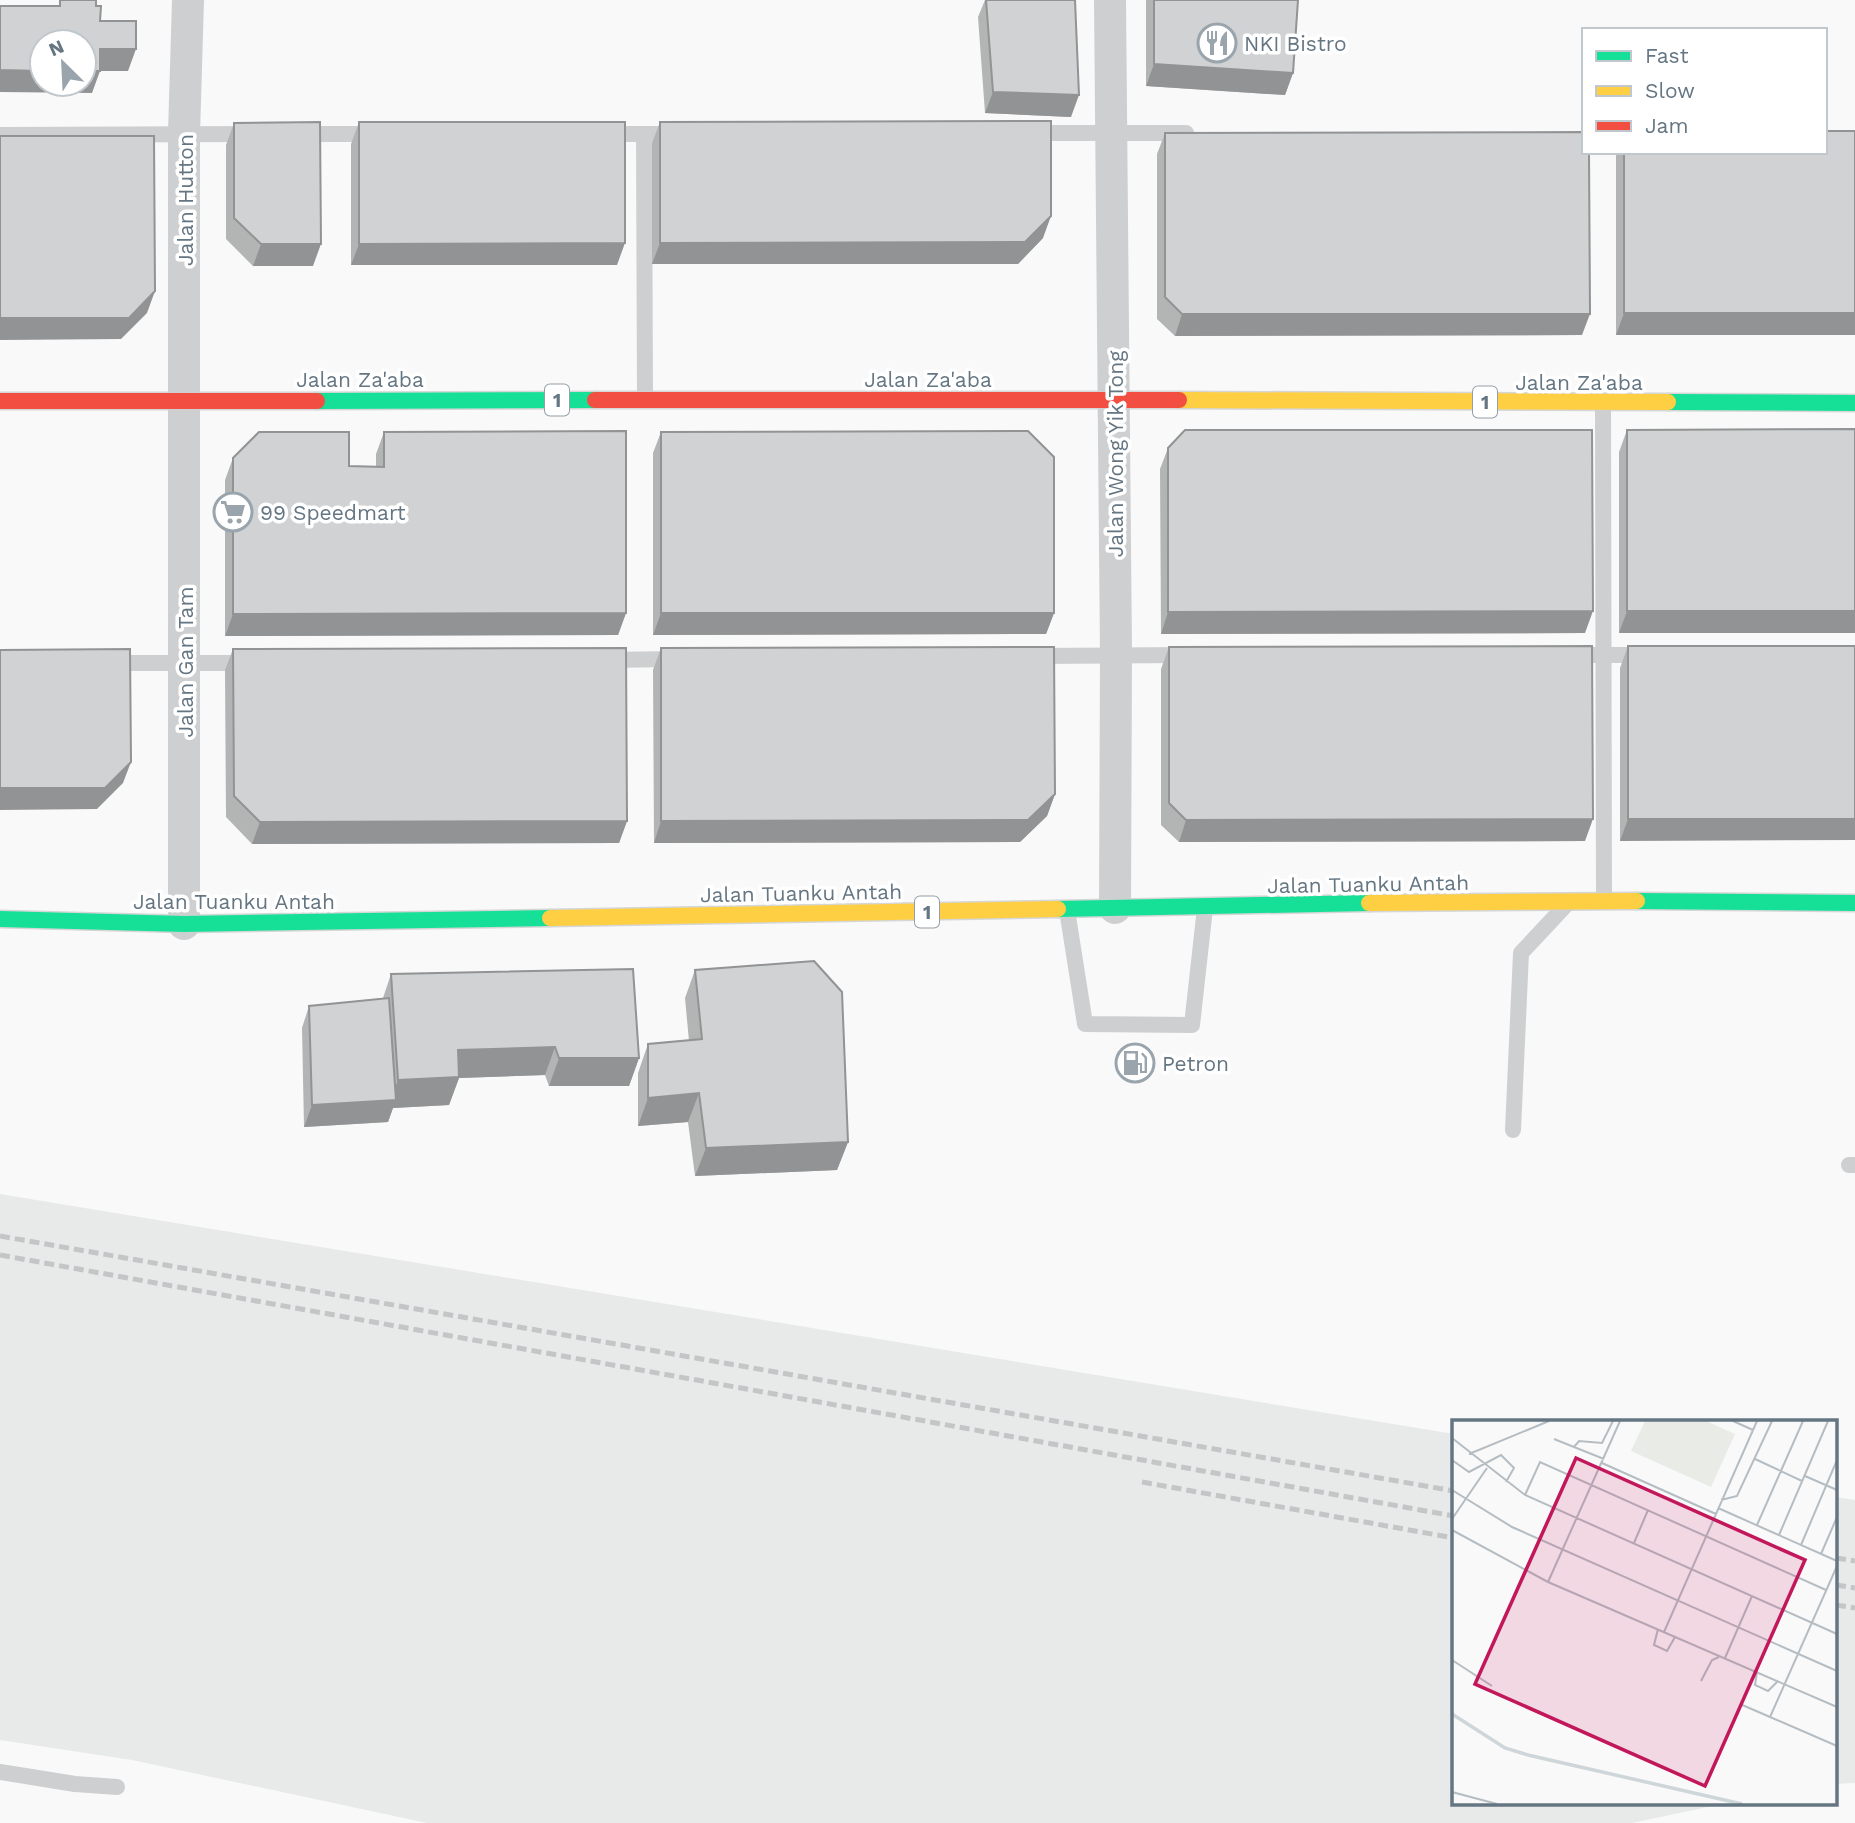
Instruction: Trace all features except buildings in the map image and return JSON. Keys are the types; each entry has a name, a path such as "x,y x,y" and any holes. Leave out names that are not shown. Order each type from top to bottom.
{"highway":[{"name":"Jalan Za'aba","path":"0,401 1115,400 1855,403"},
{"name":"Jalan Tuanku Antah","path":"0,919 184,924 1570,900 1855,902"}],"street":[{"name":"Jalan Hutton","path":"186,400 184,134 188,0"},
{"name":"Jalan Wong Yik Tong","path":"1110,0 1115,400 1115,908"},
{"name":"Jalan Gan Tam","path":"184,924 186,400"}],"lane":[{"path":"1016,133 1196,133"},
{"path":"0,135 393,134"},
{"path":"588,134 685,134"},
{"path":"644,134 645,400"},
{"path":"1604,403 1604,900"},
{"path":"1019,656 1200,655"},
{"path":"1549,655 1660,655"},
{"path":"588,660 699,659"},
{"path":"92,663 268,663"},
{"path":"1513,1130 1521,953 1570,900"},
{"path":"1067,910 1085,1024 1192,1026 1205,908"},
{"path":"0,1772 75,1784 117,1787"}],"shaded area":[{"path":"0,1194 1452,1434 1452,1806 1713,1806 1632,1823 427,1823 132,1760 0,1740"},
{"path":"1838,1497 1855,1500 1855,1783 1838,1784"}],"railway":[{"path":"0,1236 1452,1491"},
{"path":"0,1255 1452,1516"},
{"path":"1142,1482 1452,1538"},
{"path":"1838,1558 1855,1561"},
{"path":"1838,1585 1855,1588"},
{"path":"1838,1605 1855,1608"}],"traffic: fast":[{"path":"317,401 595,400"},
{"path":"1668,402 1855,403"},
{"path":"1637,901 1855,903"},
{"path":"1058,909 1369,903"},
{"path":"0,919 184,924 550,918"}],"traffic: slow":[{"path":"1179,400 1668,402"},
{"path":"1369,903 1637,901"},
{"path":"550,918 1058,909"}],"traffic: jam":[{"path":"595,400 1179,400"},
{"path":"0,401 317,401"}],"place":[{"name":"NKI Bistro","path":"1217,43"},
{"name":"99 Speedmart","path":"233,512"},
{"name":"Petron","path":"1135,1063"}]}
